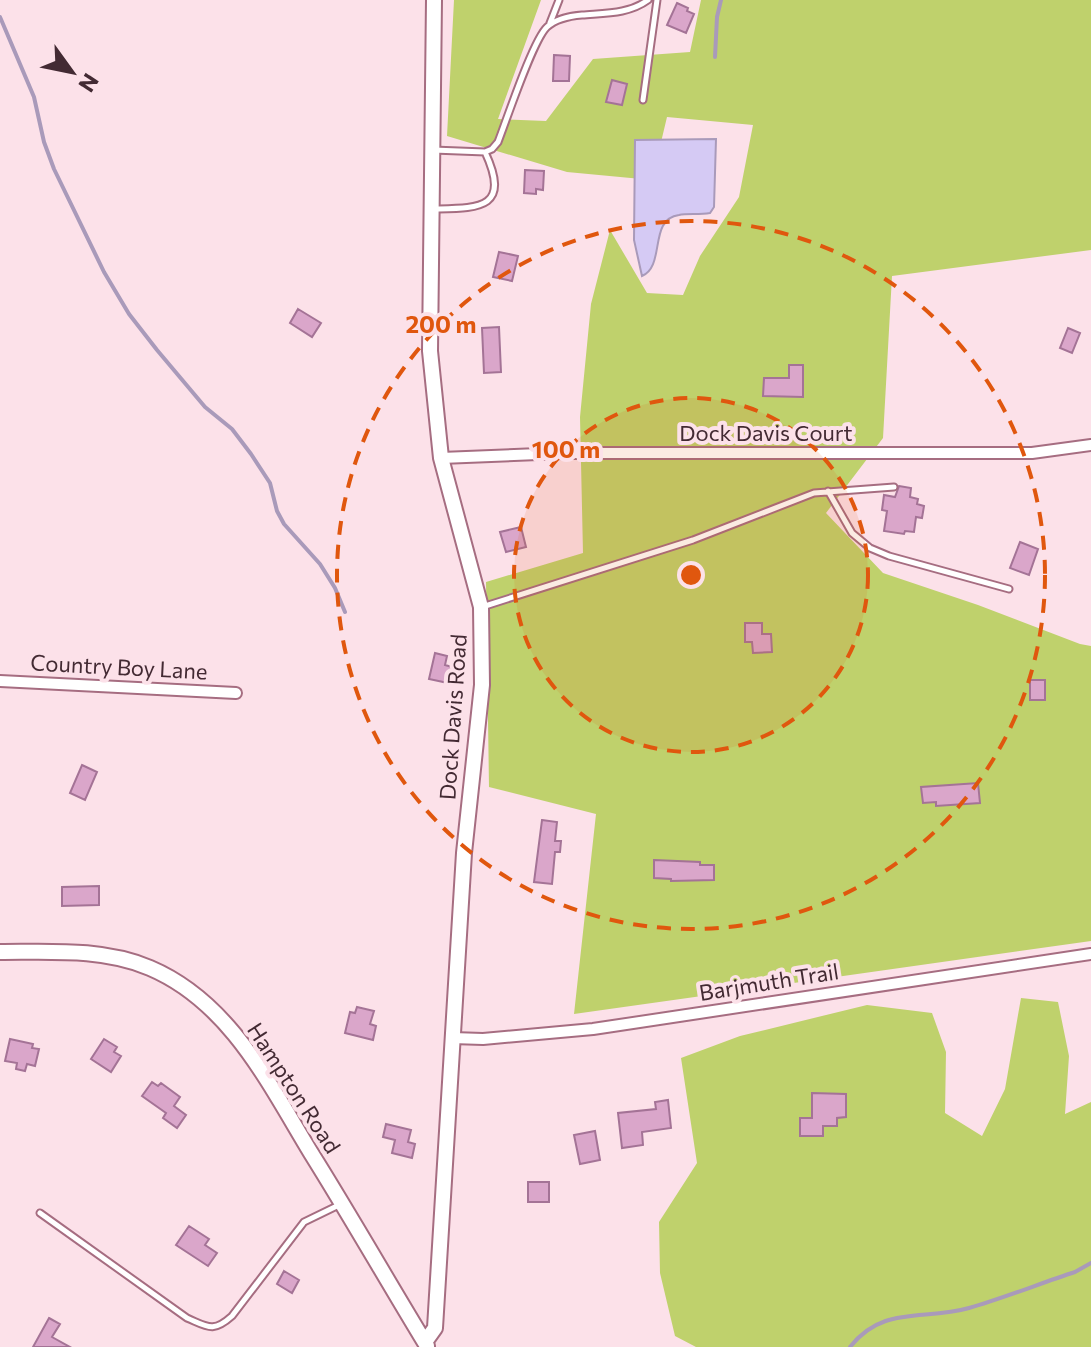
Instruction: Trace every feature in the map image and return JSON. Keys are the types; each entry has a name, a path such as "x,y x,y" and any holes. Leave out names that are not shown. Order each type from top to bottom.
{"street":[{"name":"Dock Davis Road","path":"426,1344 435,1328 464,853 482,685 481,607 441,458 430,351 434,0"},
{"name":"Dock Davis Court","path":"441,458 563,453 1032,453 1091,445"},
{"name":"Country Boy Lane","path":"0,681 236,693"},
{"name":"Hampton Road","path":"0,952 72,952 113,957 149,967 181,984 205,1002 252,1057 426,1344"},
{"name":"Barjmuth Trail","path":"452,1038 483,1039 593,1029 1091,954"}],"lane":[{"path":"432,150 485,152 498,142 538,39 550,24 559,0"},
{"path":"550,24 570,16 635,9 648,0"},
{"path":"643,100 657,0"},
{"path":"432,209 477,208 485,204 492,194 495,180 485,152"},
{"path":"481,607 693,540 814,493 894,487"},
{"path":"828,491 852,533 870,548 1009,589"},
{"path":"40,1213 187,1318 208,1327 220,1326 232,1316 304,1222 342,1204"}],"green space":[{"path":"454,0 541,0 498,119 546,121 593,59 690,52 701,0 1091,0 1091,250 892,276 883,438 826,513 883,573 1091,646 1091,941 574,1014 596,814 489,787 486,582 583,553 580,417 591,304 610,230 647,293 683,295 700,256 739,197 753,125 667,117 652,180 567,172 447,136"},
{"path":"1021,998 1058,1002 1069,1056 1065,1114 1091,1102 1091,1347 696,1347 675,1336 660,1273 659,1222 697,1163 681,1058 740,1036 867,1005 932,1013 946,1052 945,1113 982,1136 1005,1089"}],"shaded area":[{"path":"716,139 714,207 710,213 669,218 660,233 654,263 642,276 634,240 635,140"}],"building":[{"path":"677,3 694,14 686,33 667,25"},
{"path":"554,55 570,56 569,81 553,81"},
{"path":"612,80 627,84 622,105 606,102"},
{"path":"525,170 544,171 543,190 536,189 536,194 524,193"},
{"path":"499,252 518,256 512,281 493,277"},
{"path":"298,309 321,323 312,337 290,323"},
{"path":"499,327 501,372 484,373 482,328"},
{"path":"1068,328 1080,333 1072,353 1060,348"},
{"path":"789,365 803,365 803,397 763,396 764,378 789,378"},
{"path":"899,486 911,488 910,497 918,499 917,504 924,506 922,518 916,517 914,532 884,531 887,511 882,510 884,495 895,497"},
{"path":"521,527 526,547 506,552 500,532"},
{"path":"1020,542 1038,549 1029,575 1010,568"},
{"path":"745,623 762,623 762,634 771,634 772,652 753,653 752,642 745,642"},
{"path":"435,653 447,656 445,665 452,667 448,683 429,679"},
{"path":"1030,680 1045,680 1045,700 1030,700"},
{"path":"82,765 97,772 85,800 70,793"},
{"path":"978,783 980,803 936,806 936,802 923,803 921,787"},
{"path":"542,820 557,822 555,841 561,841 560,852 555,852 552,884 534,882"},
{"path":"654,860 714,865 714,880 671,881 654,878"},
{"path":"99,886 99,905 62,906 62,887"},
{"path":"357,1007 374,1011 370,1024 376,1026 373,1040 345,1033 350,1012 355,1013"},
{"path":"10,1039 33,1044 32,1048 39,1049 35,1066 27,1064 25,1071 16,1069 17,1063 5,1061"},
{"path":"104,1039 117,1047 114,1052 121,1056 111,1072 91,1059"},
{"path":"152,1082 158,1086 161,1083 180,1097 174,1106 186,1115 177,1128 163,1118 166,1113 142,1096"},
{"path":"812,1093 846,1094 846,1117 837,1118 837,1126 823,1126 823,1136 800,1136 800,1118 812,1118"},
{"path":"668,1100 671,1128 642,1132 643,1145 622,1148 618,1113 656,1109 655,1102"},
{"path":"386,1124 411,1130 408,1142 415,1144 412,1158 392,1153 395,1140 383,1137"},
{"path":"595,1131 600,1160 580,1164 574,1135"},
{"path":"528,1182 549,1182 549,1202 528,1202"},
{"path":"189,1226 209,1239 205,1245 217,1253 208,1266 176,1245"},
{"path":"284,1271 299,1280 292,1293 277,1284"},
{"path":"49,1318 60,1324 52,1337 70,1347 33,1347"}],"waterway":[{"path":"715,57 721,0"},
{"path":"0,17 34,97 44,142 54,169 104,272 129,314 157,350 205,407 232,429 251,454 270,483 277,511 284,524 320,564 345,612"},
{"path":"850,1347 876,1325 890,1320 969,1308 1075,1272 1091,1263"}]}
